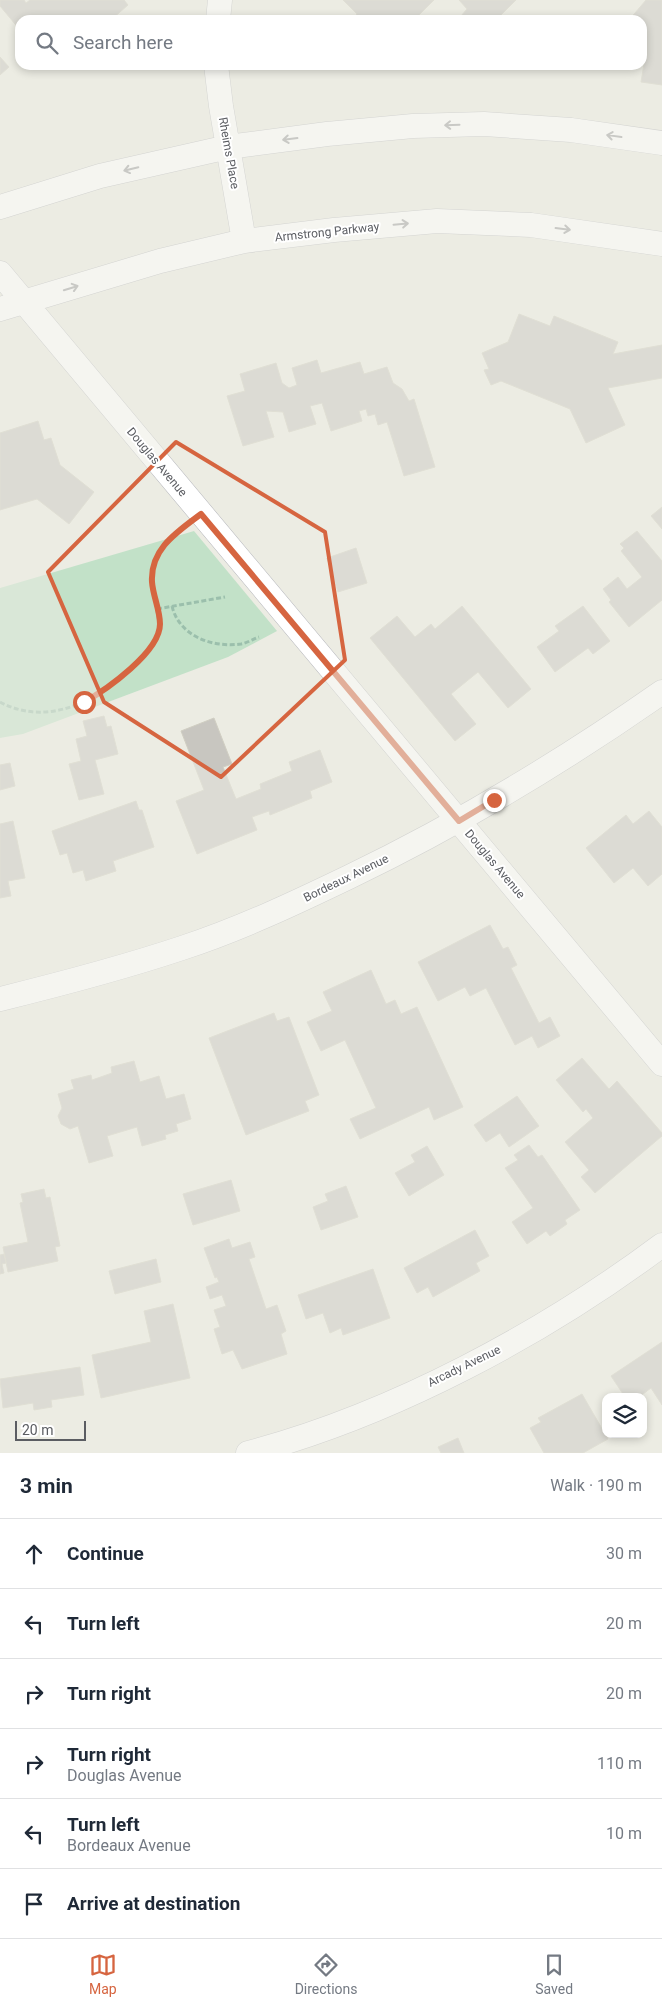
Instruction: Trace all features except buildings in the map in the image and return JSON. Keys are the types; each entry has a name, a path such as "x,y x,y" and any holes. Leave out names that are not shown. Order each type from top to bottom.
{"street":[{"path":"218,15 220,0"},
{"name":"Rheims Place","path":"217,70 244,241"},
{"path":"0,207 100,176 228,146 413,126 484,124 571,130 662,143"},
{"name":"Armstrong Parkway","path":"0,309 160,261 244,241 334,230 437,221 531,225 662,244"},
{"name":"Douglas Avenue","path":"0,273 662,1064"},
{"name":"Bordeaux Avenue","path":"0,999 72,982 184,948 289,906 459,821 536,776 662,692"},
{"name":"Arcady Avenue","path":"248,1453 336,1424 448,1375 568,1310 662,1244"}],"path":[{"path":"0,702 30,713 50,712 84,702 108,688 127,672 155,640 160,625 152,582 154,561 163,544 201,514"},
{"path":"157,609 225,597"},
{"path":"172,606 180,625 189,634 206,641 242,644 259,637"}],"highlighted area":[{"path":"176,442 325,532 345,660 221,777 104,702 48,572"}],"green space":[{"path":"194,531 277,631 228,657 23,734 0,738 0,588"}],"route":[{"path":"84,702 108,688 127,672 155,640 160,625 152,582 154,561 163,544 201,514 459,821 494,800"}]}
